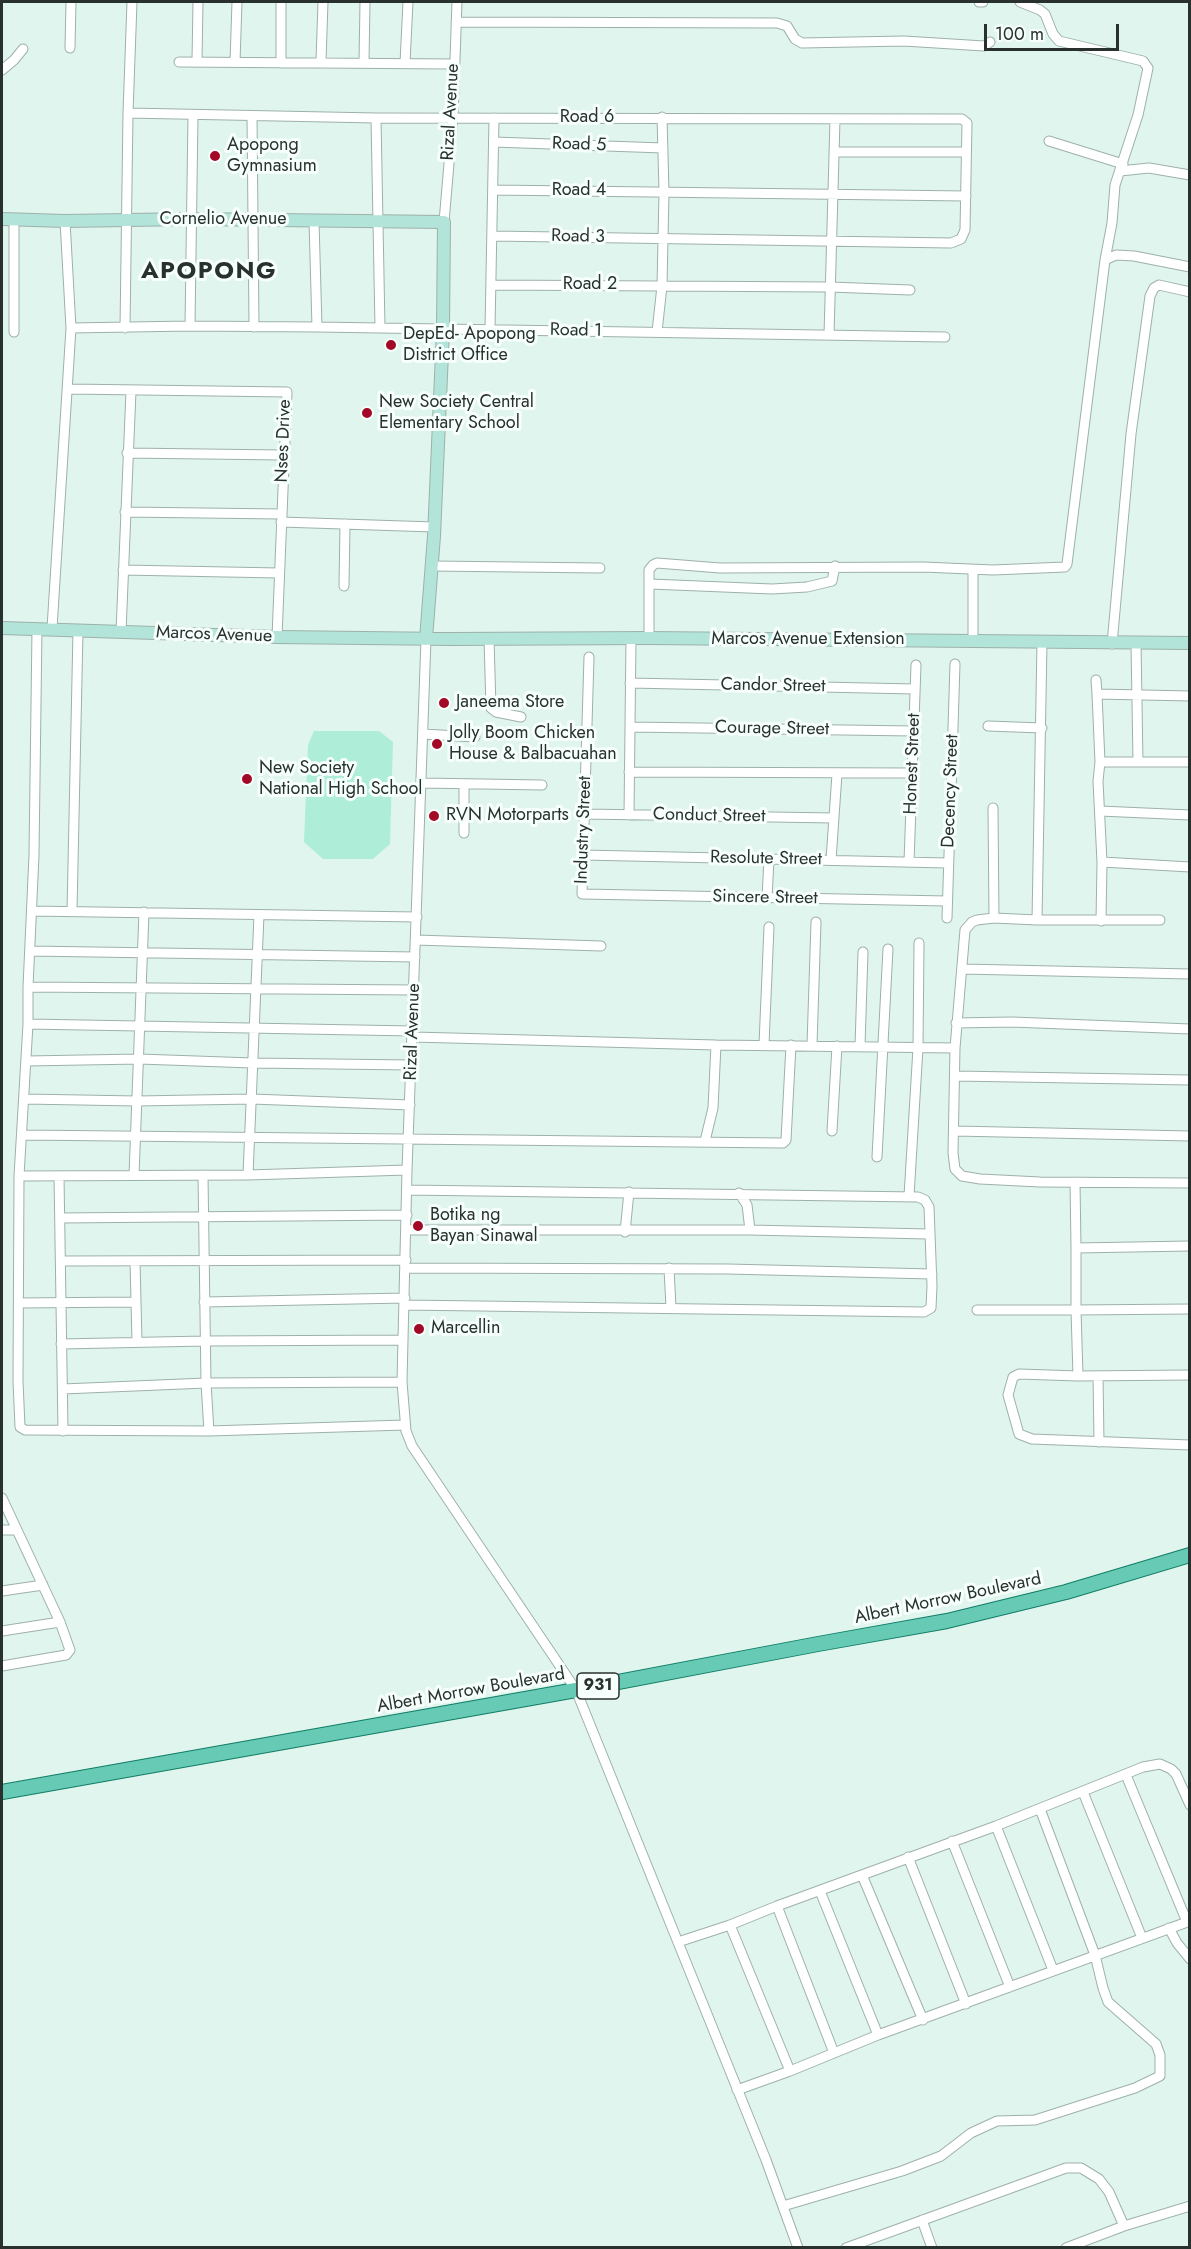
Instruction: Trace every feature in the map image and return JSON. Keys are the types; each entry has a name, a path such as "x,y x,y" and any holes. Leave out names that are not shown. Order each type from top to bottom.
{"main road":[{"name":"Albert Morrow Boulevard","path":"2,1792 947,1622 1066,1592 1190,1555"}],"street":[{"path":"70,48 71,2"},
{"path":"125,328 132,2"},
{"path":"197,61 198,2"},
{"path":"235,62 237,2"},
{"path":"281,2 281,63"},
{"path":"321,61 323,2"},
{"path":"364,62 365,2"},
{"path":"405,63 408,2"},
{"name":"Rizal Avenue","path":"444,222 453,117 453,64 457,2"},
{"path":"649,638 650,584 648,577 650,567 657,563 720,568 835,566 973,570 1062,568 1067,564 1115,185 1147,77 1147,64 1143,61 1059,41 1053,34 1045,14 1020,2"},
{"path":"456,21 777,23 787,26 795,39 802,43 903,41 984,46 990,42"},
{"path":"2,70 22,50"},
{"path":"179,62 321,61 453,64"},
{"name":"Road 6","path":"128,113 376,118 962,119 968,125 966,196"},
{"path":"190,326 193,115"},
{"path":"252,116 254,327"},
{"path":"657,332 662,286 664,192 662,117"},
{"path":"376,118 380,328"},
{"path":"490,329 495,118"},
{"path":"829,335 835,119"},
{"path":"1049,141 1121,167 1149,168 1190,175"},
{"name":"Road 5","path":"494,142 663,148"},
{"path":"834,152 966,152"},
{"name":"Road 4","path":"494,190 966,196"},
{"name":"Road 3","path":"493,236 951,243 961,239 964,234 966,196"},
{"path":"8,219 14,332"},
{"name":"Cornelio Avenue","path":"8,219 444,222"},
{"path":"52,628 69,389 71,328 65,221"},
{"path":"314,221 317,327"},
{"path":"426,639 432,566 443,330 444,222"},
{"path":"1105,260 1116,255 1134,256 1190,267"},
{"name":"Road 2","path":"491,285 830,287 910,290"},
{"path":"1112,644 1131,434 1150,296 1154,288 1159,285 1190,292"},
{"name":"Road 1","path":"71,328 317,327 945,337"},
{"name":"Nses Drive","path":"69,389 287,392 277,637"},
{"path":"121,632 130,391"},
{"path":"127,453 283,455"},
{"path":"125,512 434,527"},
{"path":"344,586 345,524"},
{"path":"432,566 600,568"},
{"path":"650,584 772,589 807,587 832,581 835,566"},
{"path":"123,570 279,573"},
{"path":"973,570 973,641"},
{"name":"Marcos Avenue","path":"2,628 277,637 426,639"},
{"path":"37,629 36,788 32,911 27,1061 19,1176 19,1424 25,1430 63,1431 209,1431 405,1425"},
{"path":"72,911 78,631"},
{"path":"629,815 631,638"},
{"name":"Marcos Avenue Extension","path":"426,639 649,638 1190,643"},
{"name":"Rizal Avenue","path":"426,639 407,1170 402,1382 405,1425 412,1446 576,1690 798,2247"},
{"path":"489,639 491,708 496,712 521,717"},
{"path":"1036,920 1042,728 1042,642"},
{"path":"1136,643 1138,762"},
{"name":"Industry Street","path":"582,894 589,657"},
{"name":"Decency Street","path":"947,918 955,664"},
{"name":"Honest Street","path":"909,862 916,665"},
{"path":"1096,680 1100,762 1098,781 1102,862 1101,921"},
{"name":"Candor Street","path":"630,683 915,689"},
{"path":"1097,694 1190,696"},
{"path":"988,726 1042,728"},
{"name":"Courage Street","path":"630,727 914,731"},
{"path":"423,734 475,737"},
{"path":"1100,762 1190,762"},
{"path":"629,772 912,773"},
{"path":"831,860 837,774"},
{"path":"422,783 542,785"},
{"path":"464,784 464,833"},
{"path":"993,808 994,918"},
{"path":"1100,811 1190,815"},
{"name":"Conduct Street","path":"585,814 834,818"},
{"name":"Resolute Street","path":"583,855 948,863"},
{"path":"767,898 769,859"},
{"path":"1102,862 1190,867"},
{"name":"Sincere Street","path":"582,894 947,901"},
{"path":"32,911 417,917"},
{"path":"134,1175 144,912"},
{"path":"248,1175 259,915"},
{"path":"1160,920 994,918 972,922 965,930 954,1048 954,1163 955,1169 962,1176 980,1179 1190,1183"},
{"path":"812,1045 816,922"},
{"path":"764,1044 769,927"},
{"path":"416,940 601,946"},
{"path":"909,1196 918,1048 919,943"},
{"path":"877,1157 888,949"},
{"path":"30,951 416,957"},
{"path":"860,1046 863,952"},
{"path":"962,969 1190,974"},
{"path":"28,987 414,990"},
{"path":"956,1023 1012,1022 1190,1029"},
{"path":"28,1024 255,1029 716,1045 954,1048"},
{"path":"705,1141 713,1108 716,1045"},
{"path":"23,1135 408,1137 771,1143 785,1141 791,1045"},
{"path":"832,1131 837,1046"},
{"path":"27,1061 139,1059 412,1065"},
{"path":"955,1076 1190,1080"},
{"path":"24,1099 137,1101 252,1099 410,1105"},
{"path":"955,1131 1190,1136"},
{"path":"19,1176 248,1175 407,1170"},
{"path":"203,1175 204,1302 209,1431"},
{"path":"59,1176 63,1431"},
{"path":"1075,1182 1078,1376"},
{"path":"204,1302 405,1301 924,1312 932,1305 927,1202 920,1197 407,1190"},
{"path":"625,1232 629,1192"},
{"path":"739,1193 747,1205 750,1230"},
{"path":"60,1218 407,1215"},
{"path":"407,1230 625,1232 750,1230 928,1234"},
{"path":"1076,1248 1190,1246"},
{"path":"62,1261 406,1264 932,1274"},
{"path":"135,1261 137,1342"},
{"path":"669,1269 671,1308"},
{"path":"19,1303 136,1302"},
{"path":"977,1310 1190,1309"},
{"path":"61,1344 403,1340"},
{"path":"1190,1375 1018,1374 1013,1377 1008,1395 1017,1431 1029,1439 1190,1445"},
{"path":"1098,1376 1099,1442"},
{"path":"63,1389 206,1383 402,1382"},
{"path":"2,1498 70,1646 69,1653 66,1655 2,1666"},
{"path":"2,1530 15,1530"},
{"path":"2,1590 43,1585"},
{"path":"2,1631 60,1622"},
{"path":"678,1942 730,1925 996,1826 1155,1764 1167,1766 1176,1774 1190,1805"},
{"path":"737,2090 878,2035 1188,1921 1126,1775"},
{"path":"1083,1792 1142,1938"},
{"path":"783,2206 902,2171 941,2156 971,2133 996,2121 1035,2120 1135,2088 1158,2078 1161,2069 1159,2049 1156,2044 1108,2002 1095,1955 1040,1809"},
{"path":"996,1826 1053,1970"},
{"path":"952,1841 1010,1987"},
{"path":"908,1857 966,2004"},
{"path":"862,1875 923,2019"},
{"path":"820,1891 878,2035"},
{"path":"777,1906 834,2053"},
{"path":"730,1925 790,2071"},
{"path":"1169,1928 1190,1959"},
{"path":"846,2247 1066,2168 1075,2167 1099,2179 1109,2192 1124,2226"},
{"path":"1066,2247 1190,2206"},
{"path":"922,2220 932,2247"}],"green space":[{"path":"314,731 379,731 393,742 390,844 373,859 323,859 304,842 308,745"}],"place":[{"name":"Apopong Gymnasium","path":"215,156"},
{"name":"DepEd- Apopong District Office","path":"391,345"},
{"name":"New Society Central Elementary School","path":"367,413"},
{"name":"Janeema Store","path":"444,703"},
{"name":"Jolly Boom Chicken House & Balbacuahan","path":"437,744"},
{"name":"New Society National High School","path":"247,779"},
{"name":"RVN Motorparts","path":"434,816"},
{"name":"Botika ng Bayan Sinawal","path":"418,1226"},
{"name":"Marcellin","path":"419,1329"}],"district":[{"name":"APOPONG","path":"209,272"}]}
